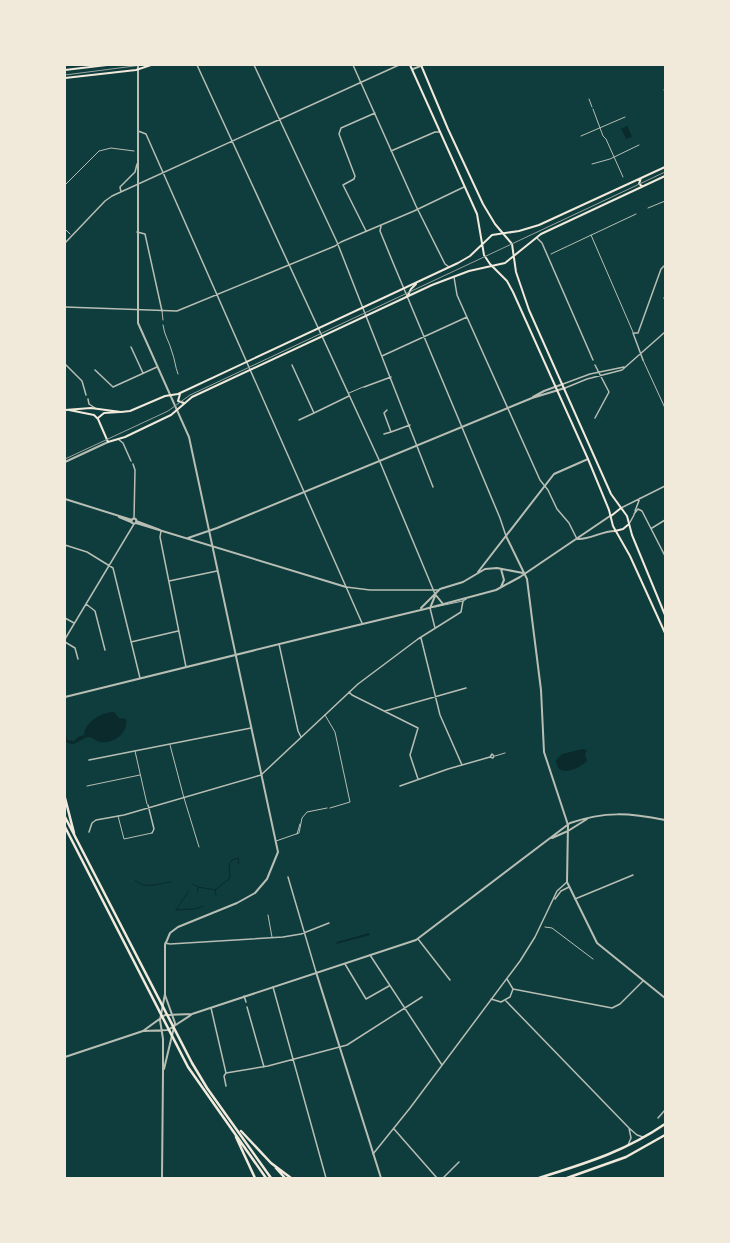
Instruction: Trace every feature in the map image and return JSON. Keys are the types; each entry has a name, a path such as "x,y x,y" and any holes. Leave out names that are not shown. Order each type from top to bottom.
{"main road":[{"path":"65,70 107,65"},
{"path":"65,78 138,69 151,65"},
{"path":"410,65 465,186 478,219 484,255 510,286 588,459 615,531 630,556 665,633"},
{"path":"422,65 470,179 483,204 503,234 512,244 516,272 529,310 611,494 627,516 632,535 665,615"},
{"path":"98,419 103,414 132,411 164,396 180,393 449,267 470,256 491,236 519,231 561,216 665,167"},
{"path":"65,410 91,413 98,419 108,442 125,437 177,411 192,397 251,371 407,297 471,270 504,263 535,238 665,176"},
{"path":"641,178 639,184 642,186"},
{"path":"407,297 411,289 418,282"},
{"path":"180,393 178,401 185,403"},
{"path":"69,410 76,408 95,408 121,412"},
{"path":"610,516 621,508"},
{"path":"615,531 623,529 629,524"},
{"path":"65,798 75,837"},
{"path":"65,817 203,1082 235,1125 271,1178"},
{"path":"65,827 196,1081 266,1178"},
{"path":"539,1178 602,1158 645,1138 665,1124"},
{"path":"235,1125 285,1178"},
{"path":"229,1126 252,1171 254,1178"},
{"path":"567,1178 616,1162 665,1135"},
{"path":"272,1163 291,1178"}],"street":[{"path":"138,65 136,310 139,328 190,439 217,572 278,852 267,879 255,893 237,903 178,927 170,933 165,944 165,994 160,1018 163,1072 162,1178"},
{"path":"197,65 380,462 435,594 443,604"},
{"path":"254,65 338,244 433,487"},
{"path":"353,65 418,209 445,264 449,267"},
{"path":"65,243 106,200 121,192 399,65"},
{"path":"413,69 422,65"},
{"path":"589,99 600,128 623,177"},
{"path":"366,231 343,184 354,179 356,176 338,134 341,128 375,113"},
{"path":"581,136 624,117"},
{"path":"138,131 146,134 362,623"},
{"path":"391,151 435,132 441,132"},
{"path":"592,164 614,157 639,145"},
{"path":"65,186 99,151 110,148 134,151"},
{"path":"121,192 120,187 134,172 138,164"},
{"path":"65,307 178,311 381,226 462,190 465,186"},
{"path":"648,208 665,201"},
{"path":"550,254 636,214"},
{"path":"381,226 380,231 407,297 425,335 506,536 527,579 537,656 544,752 568,828 567,882 597,943 665,998"},
{"path":"65,229 70,234"},
{"path":"137,232 145,234 163,320"},
{"path":"591,235 633,333 640,354 665,408"},
{"path":"535,238 541,241 593,360"},
{"path":"633,333 636,334 639,332 661,268 665,265"},
{"path":"454,276 457,295 544,486 548,490 557,509 569,522 577,539"},
{"path":"382,356 467,317"},
{"path":"163,325 178,374"},
{"path":"532,398 557,391 601,375 618,372 665,332"},
{"path":"131,347 143,373"},
{"path":"65,364 82,381 86,395"},
{"path":"292,365 314,413"},
{"path":"595,365 609,392 595,418"},
{"path":"188,538 209,531 380,462 508,409 555,387 599,372 626,366"},
{"path":"95,370 112,387 157,367"},
{"path":"349,394 391,377"},
{"path":"299,420 350,396"},
{"path":"88,399 89,404 95,408"},
{"path":"387,410 384,413 391,432"},
{"path":"384,434 410,425"},
{"path":"123,443 125,437"},
{"path":"117,439 123,443 132,460"},
{"path":"65,462 108,442"},
{"path":"478,572 556,472 588,459"},
{"path":"133,464 135,470 132,520 135,523"},
{"path":"621,508 665,486"},
{"path":"629,524 640,498"},
{"path":"65,499 132,520 135,523 212,545 346,587 380,590 438,590 463,582 478,572 488,568 524,573"},
{"path":"634,514 638,509 642,510 665,556"},
{"path":"430,608 501,588 610,516"},
{"path":"652,528 665,520"},
{"path":"78,659 75,648 65,640 135,523"},
{"path":"161,530 160,537 186,666"},
{"path":"577,539 584,539 603,532 615,531"},
{"path":"65,545 87,552 110,565 113,569 140,678"},
{"path":"500,569 504,580 501,588"},
{"path":"169,581 217,572"},
{"path":"420,609 438,590"},
{"path":"435,594 430,608 435,628"},
{"path":"89,832 94,821 148,808 261,775 349,692 435,628 461,612 464,601 468,597"},
{"path":"65,697 420,609 464,601"},
{"path":"86,604 95,611 105,650"},
{"path":"65,618 74,623"},
{"path":"131,642 179,631"},
{"path":"421,638 442,722 462,765"},
{"path":"279,644 298,731 301,737"},
{"path":"385,711 466,688"},
{"path":"349,692 419,729 411,747 410,755 418,779"},
{"path":"324,715 332,725 335,732 350,802 330,808"},
{"path":"89,760 251,728"},
{"path":"169,744 199,847"},
{"path":"118,816 124,839 153,832 135,751"},
{"path":"400,786 462,765 490,757 493,758 494,756 505,753"},
{"path":"87,786 140,775"},
{"path":"276,841 297,834 303,815 307,812 327,808"},
{"path":"143,1031 160,1018 172,1014 192,1014 418,938 551,838 588,819 608,814 626,814 665,820"},
{"path":"551,838 588,819"},
{"path":"575,899 633,875"},
{"path":"288,877 339,1047 381,1178"},
{"path":"373,1154 394,1129 528,949 558,890 567,882"},
{"path":"553,900 561,891 569,887"},
{"path":"268,915 272,938"},
{"path":"160,946 165,944 272,938 304,932 329,924"},
{"path":"545,927 552,928 593,959"},
{"path":"418,938 450,980"},
{"path":"370,955 442,1065"},
{"path":"344,963 366,999 389,986"},
{"path":"506,979 513,989 612,1008 620,1004 643,981"},
{"path":"273,986 326,1178"},
{"path":"491,999 499,1002 506,1001 511,996 513,989"},
{"path":"163,1072 175,1027 175,1022 165,994"},
{"path":"244,996 246,1002"},
{"path":"226,1073 264,1067 339,1047 357,1039 422,997"},
{"path":"506,1001 629,1128 637,1135 645,1138"},
{"path":"247,1007 264,1067"},
{"path":"211,1008 226,1073 224,1076 226,1086"},
{"path":"65,1057 143,1031 161,1031 175,1027 192,1014"},
{"path":"658,1118 665,1110"},
{"path":"627,1147 631,1138 629,1128"},
{"path":"394,1129 437,1178"},
{"path":"443,1178 459,1162"}],"water":[{"path":"627,125 632,137 626,139 621,128 624,128"},
{"path":"109,712 114,712 119,718 126,719 123,733 115,739 100,742 89,737 74,744 65,741 66,733 67,740 74,741 78,737 84,735 87,726 94,719"},
{"path":"582,749 587,750 585,754 587,761 579,767 569,771 564,771 557,766 556,760 562,754"},
{"path":"369,933 370,935 336,944 337,942"}],"waterway":[{"path":"65,729 65,736"},
{"path":"215,890 230,878 229,865 232,860 238,858 239,864"},
{"path":"135,880 143,885 171,882"},
{"path":"193,884 198,887 215,890 216,895"},
{"path":"197,892 198,888"},
{"path":"176,910 189,891"},
{"path":"176,910 195,909 204,906"}],"tram line":[{"path":"65,75 142,65"},
{"path":"65,459 168,411 190,395 665,172"}]}
